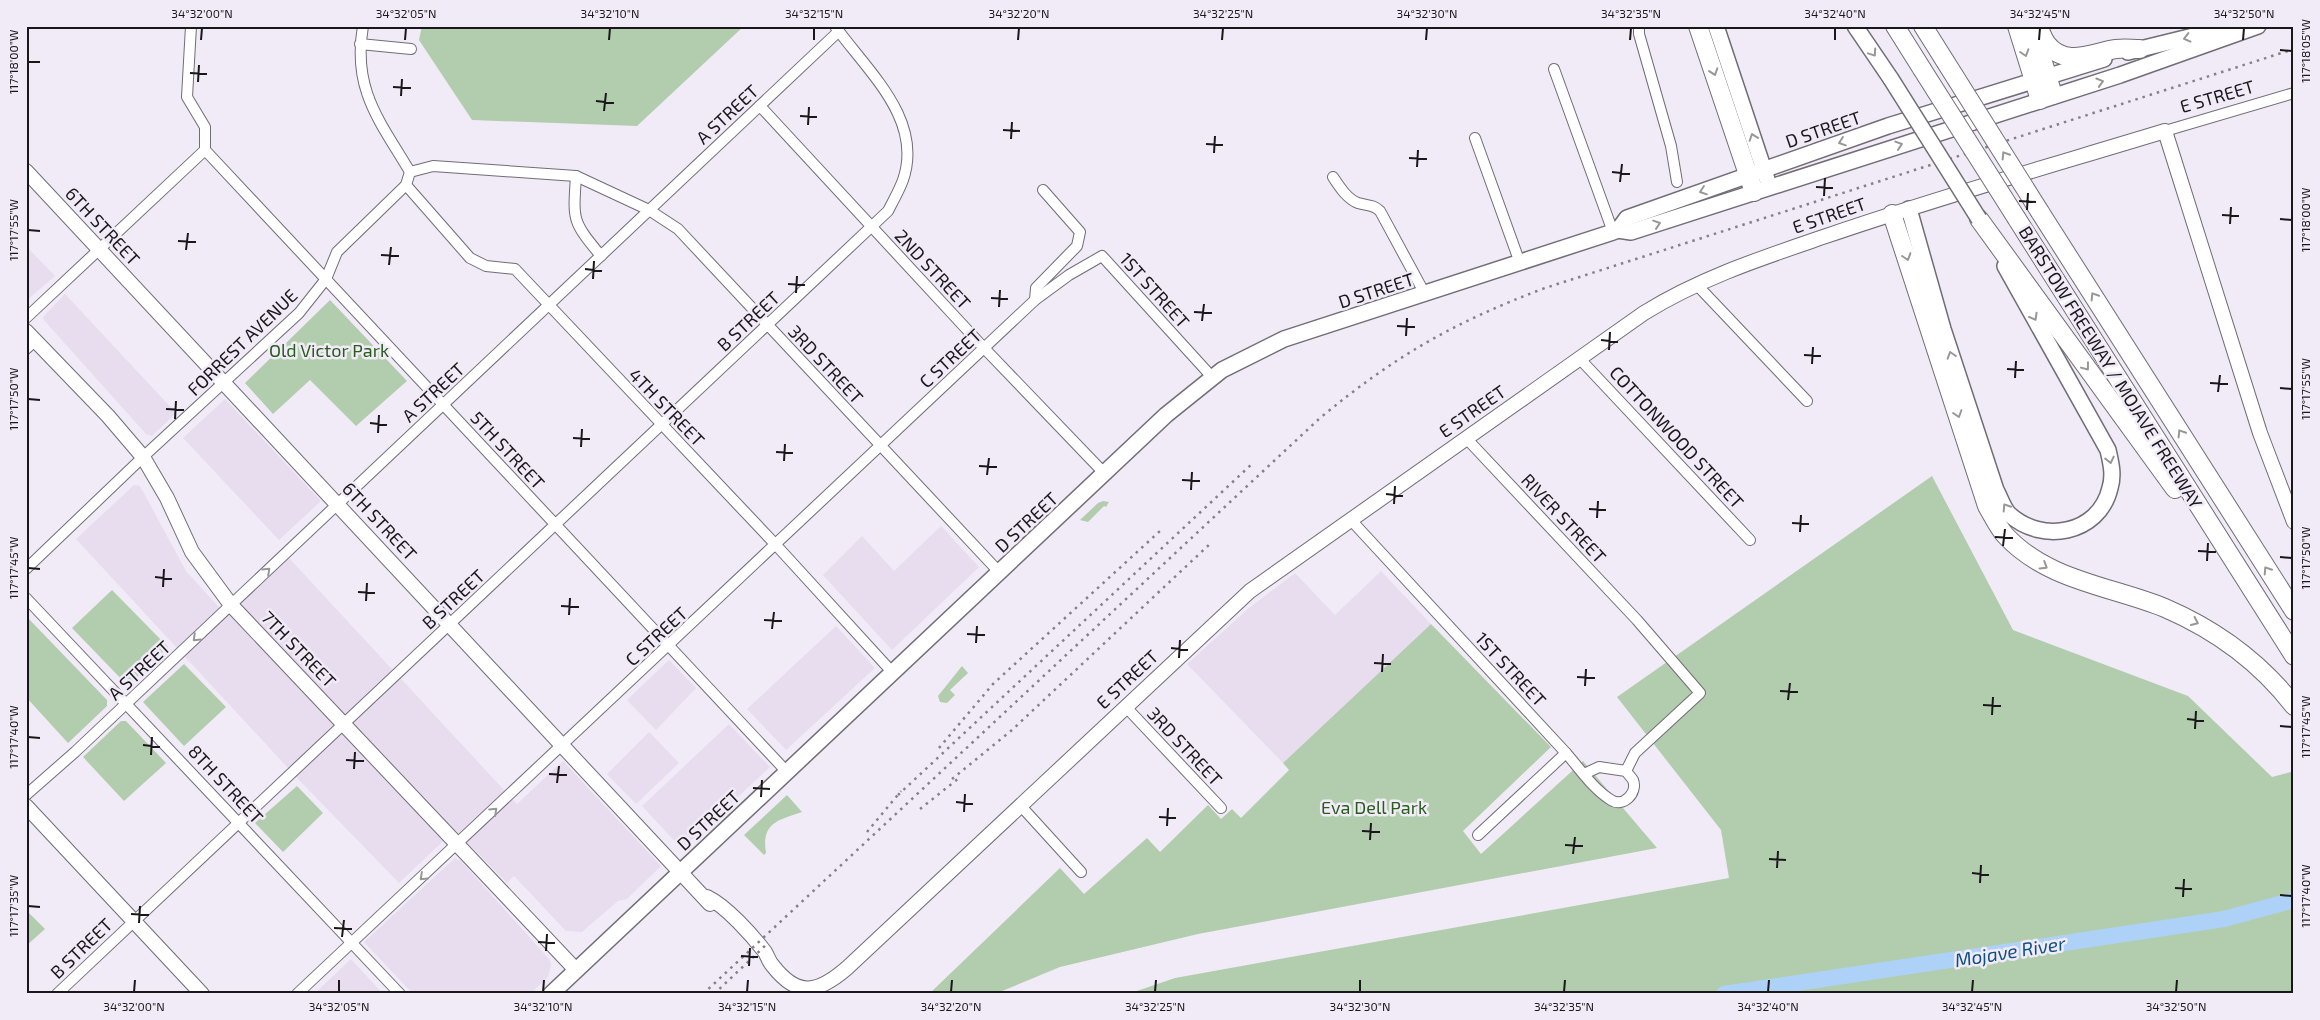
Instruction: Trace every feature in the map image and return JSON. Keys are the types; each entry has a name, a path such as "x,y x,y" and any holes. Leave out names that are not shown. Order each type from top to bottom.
{"highway":[{"path":"1698,26 1762,190"},
{"name":"BARSTOW FREEWAY / MOJAVE FREEWAY","path":"1895,26 2294,656"},
{"name":"BARSTOW FREEWAY / MOJAVE FREEWAY","path":"1923,26 2294,611"},
{"path":"1936,26 1943,40 1945,61"},
{"path":"2017,26 2047,97"},
{"path":"2032,26 2040,78"},
{"path":"2038,26 2047,44 2060,53 2072,58 2082,58 2117,49 2140,49"},
{"path":"1900,211 1987,506 2004,534 2023,552 2051,570 2164,608 2209,629 2246,655 2294,706"},
{"path":"1983,225 2144,444 2252,601 2275,627"}],"main road":[{"path":"1716,26 1756,172"},
{"path":"1855,26 1891,79 1983,225 2108,450 2112,468 2110,488 2102,507 2089,521 2072,530 2052,533 2027,527 2008,513 1996,490 1943,329 1900,211"},
{"name":"D STREET","path":"1616,231 1627,218 1888,126 2140,49 2234,26"},
{"name":"D STREET","path":"551,994 1166,415 1212,377 1245,357 1284,339 1616,231 1631,232 2047,97 2155,64 2258,26"}],"street":[{"path":"26,318 205,150 205,127 187,97 191,26"},
{"path":"363,26 360,44 364,90 375,115 410,172"},
{"path":"1639,26 1639,34 1671,146 1677,182"},
{"name":"A STREET","path":"26,795 127,703 760,106 837,29"},
{"name":"B STREET","path":"57,994 888,212 903,179 907,151 901,117 880,84 837,29"},
{"path":"360,44 411,49"},
{"path":"1554,69 1616,231"},
{"name":"E STREET","path":"806,990 822,987 835,979 1250,591 1579,358 1660,303 1696,284 1736,267 1900,211 2294,93"},
{"name":"2ND STREET","path":"760,106 984,348 1105,474"},
{"path":"2165,131 2260,433 2294,522"},
{"path":"1475,138 1520,263"},
{"name":"5TH STREET","path":"205,150 787,772"},
{"name":"3RD STREET","path":"410,172 433,166 576,176 649,210 678,229 1000,573"},
{"name":"6TH STREET","path":"26,171 563,746 707,897 715,912 759,959 772,965 791,984 806,990"},
{"name":"FORREST AVENUE","path":"26,569 143,457 300,313 326,279 337,252 406,185 410,172"},
{"path":"576,176 573,214 581,233 601,256"},
{"path":"1333,177 1344,192 1357,202 1375,206 1380,211 1425,294"},
{"name":"4TH STREET","path":"406,185 470,258 486,266 515,269 776,545 893,673"},
{"path":"1035,300 1036,288 1077,246 1080,232 1043,190"},
{"name":"1ST STREET","path":"1035,300 1069,275 1102,256 1212,377"},
{"path":"1696,284 1808,401"},
{"name":"C STREET","path":"297,994 563,746 1035,300"},
{"name":"7TH STREET","path":"29,340 108,416 143,457 168,498 192,552 231,604 576,970"},
{"name":"COTTONWOOD STREET","path":"1579,358 1750,540"},
{"name":"RIVER STREET","path":"1466,438 1637,620 1700,693 1635,753 1626,771"},
{"name":"1ST STREET","path":"1350,519 1599,791 1613,802 1624,802 1630,798 1634,787 1633,780 1626,771"},
{"name":"8TH STREET","path":"26,598 400,994"},
{"name":"3RD STREET","path":"1126,706 1221,808"},
{"path":"1478,835 1566,753"},
{"path":"1584,774 1599,767 1626,771"},
{"path":"1020,805 1081,872"},
{"path":"26,806 202,994"}],"shaded area":[{"path":"26,246 55,276 26,301"},
{"path":"65,294 176,413 152,436 146,434 44,320 43,317"},
{"path":"225,399 321,501 279,540 183,438"},
{"path":"134,485 140,486 186,571 227,616 289,558 517,804 563,761 661,866 627,899 618,901 582,932 566,931 514,876 507,883 455,830 399,883 299,780 76,539"},
{"path":"941,526 979,567 892,650 823,575 862,536 894,571"},
{"path":"1381,571 1431,624 1283,763 1187,664 1249,608 1295,573 1335,615"},
{"path":"836,626 875,668 786,750 747,709"},
{"path":"669,660 696,688 656,730 627,700"},
{"path":"729,724 770,767 682,849 642,806"},
{"path":"649,732 679,763 636,804 607,774"},
{"path":"455,858 461,861 550,960 551,965 548,977 530,994 413,994 364,942"},
{"path":"351,959 383,994 314,994"}],"green space":[{"path":"422,26 744,26 637,126 472,120 419,40"},
{"name":"Old Victor Park","path":"330,300 407,381 356,426 310,380 273,414 245,383"},
{"path":"1932,476 2013,630 2188,696 2272,777 2294,771 2294,994 1128,994 1175,978 1729,878 1721,830 1617,697"},
{"path":"1103,501 1109,502 1106,507 1104,506 1088,522 1080,520 1098,503"},
{"path":"112,590 168,647 128,686 72,628"},
{"path":"26,616 107,700 107,706 68,743 26,697"},
{"name":"Eva Dell Park","path":"1431,624 1551,747 1463,831 1481,854 1583,761 1657,848 1198,934 1060,967 995,994 929,994 1060,868 1084,894 1147,838 1160,852 1208,805 1221,819 1232,809 1241,818 1289,770 1283,763"},
{"path":"184,664 226,707 184,746 143,702"},
{"path":"962,666 968,673 950,690 955,695 947,703 940,702 938,696"},
{"path":"121,721 126,721 166,763 124,801 83,757"},
{"path":"297,786 323,813 283,852 255,823"},
{"path":"787,795 802,812 773,824 766,835 766,853 764,855 744,835"},
{"path":"26,910 45,929 26,946"}],"waterway":[{"name":"Mojave River","path":"1724,994 2224,919 2294,900"}],"railway":[{"path":"703,994 1320,418 1374,376 1426,343 1482,314 1545,288 2294,49"},
{"path":"898,795 1254,462"},
{"path":"939,748 993,684 1160,531"},
{"path":"952,779 1012,730 1212,542"},
{"path":"920,809 959,778"},
{"path":"867,832 901,791"},
{"path":"714,994 767,944"}]}
